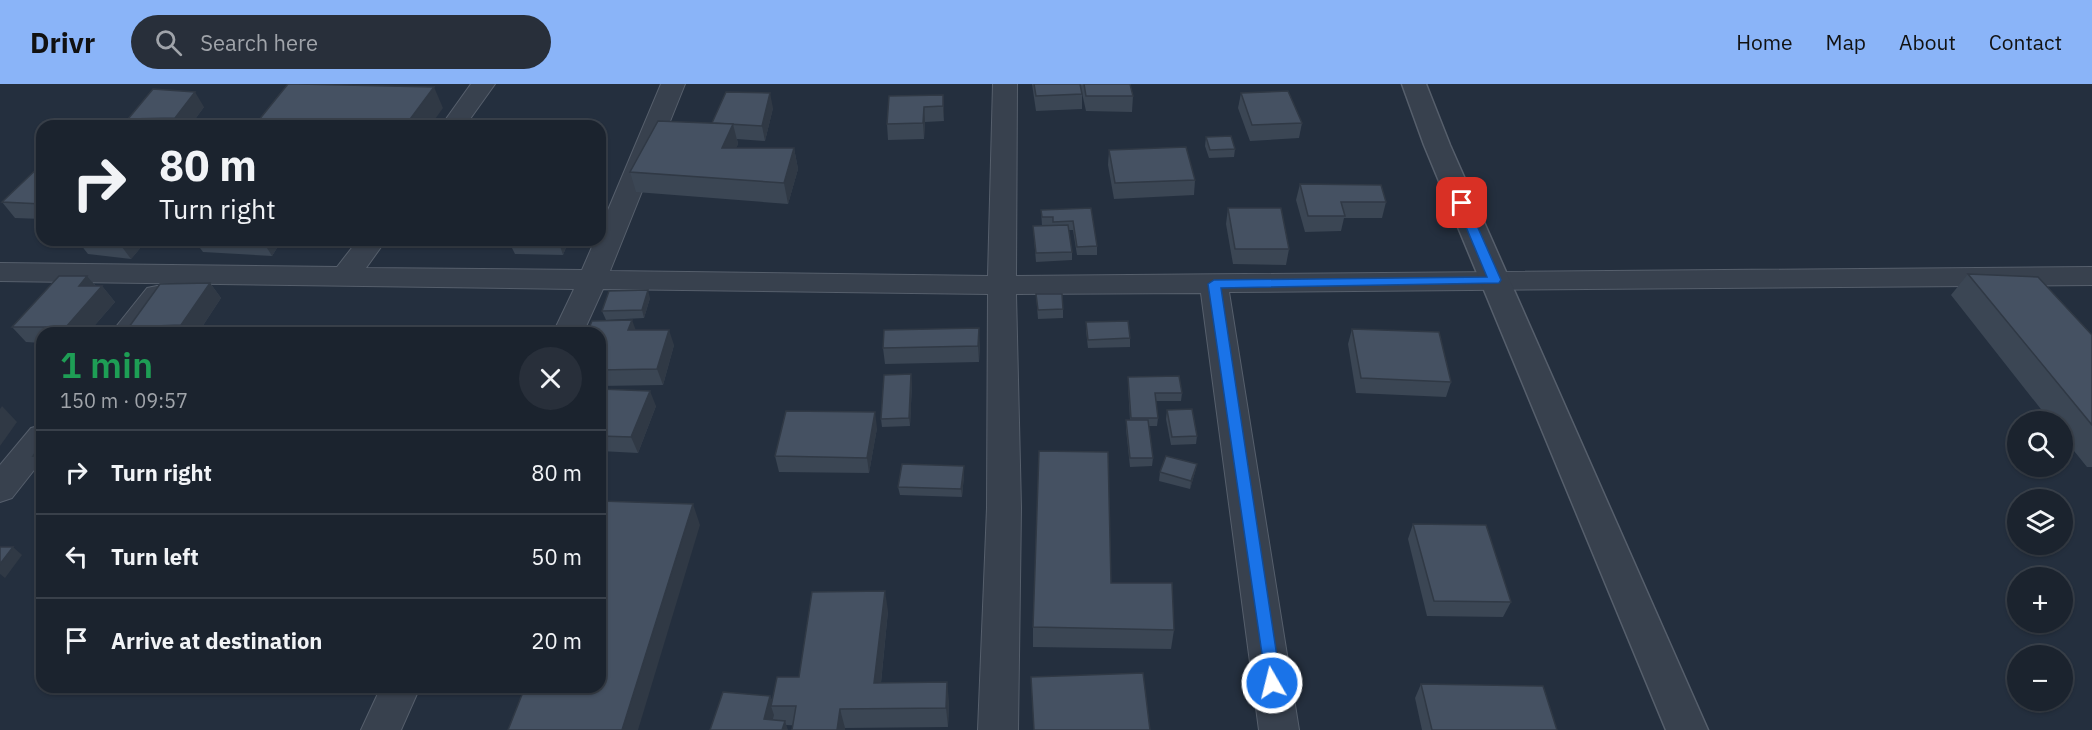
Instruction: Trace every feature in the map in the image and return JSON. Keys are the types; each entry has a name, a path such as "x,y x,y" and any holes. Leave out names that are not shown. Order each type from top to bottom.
{"street":[{"path":"457,120 483,84"},
{"path":"571,327 592,282 673,84"},
{"path":"998,730 1004,508 1002,285 1005,84"},
{"path":"1414,84 1687,730"},
{"path":"344,278 368,246"},
{"path":"0,272 174,273 592,282 1002,285 2092,276"},
{"path":"131,327 174,273"},
{"path":"1214,284 1279,730"},
{"path":"0,489 36,444"},
{"path":"381,730 398,693"}],"building":[{"path":"288,84 434,87 409,120 259,120"},
{"path":"1034,84 1080,84 1082,94 1036,96"},
{"path":"1084,84 1130,84 1133,96 1086,96"},
{"path":"153,89 195,92 175,118 128,119"},
{"path":"1288,91 1302,123 1252,125 1241,93"},
{"path":"726,92 770,93 762,126 712,123"},
{"path":"943,95 943,106 924,107 923,123 887,124 889,96"},
{"path":"658,121 733,124 722,148 794,148 784,183 630,172"},
{"path":"1231,136 1235,149 1210,150 1206,137"},
{"path":"1186,147 1195,180 1115,183 1109,150"},
{"path":"36,170 36,204 2,202"},
{"path":"1300,184 1381,185 1386,202 1341,202 1345,216 1308,216"},
{"path":"1091,208 1097,246 1077,247 1073,221 1053,222 1053,217 1042,217 1041,210"},
{"path":"1228,208 1281,208 1289,249 1235,249"},
{"path":"1068,225 1072,252 1036,253 1033,226"},
{"path":"1968,274 2038,277 2092,335 2092,425"},
{"path":"59,276 87,276 79,286 102,286 66,327 12,327"},
{"path":"210,283 181,325 129,327 160,284"},
{"path":"648,290 642,310 602,311 609,291"},
{"path":"1036,294 1062,294 1063,309 1038,310"},
{"path":"632,320 628,330 669,330 657,369 606,370 606,327 590,327 592,321"},
{"path":"1128,321 1130,338 1088,340 1086,322"},
{"path":"979,328 978,346 883,348 884,330"},
{"path":"1352,329 1439,332 1451,382 1361,378"},
{"path":"911,374 909,418 881,419 884,375"},
{"path":"1179,376 1182,393 1155,393 1158,418 1131,418 1128,377"},
{"path":"606,389 650,391 631,437 606,436"},
{"path":"1192,409 1197,436 1172,437 1167,410"},
{"path":"786,411 875,412 867,458 775,456"},
{"path":"1126,420 1148,420 1153,458 1130,458"},
{"path":"1039,451 1108,452 1111,583 1172,583 1174,630 1033,627"},
{"path":"1166,456 1197,464 1191,481 1160,472"},
{"path":"902,464 964,466 961,489 898,487"},
{"path":"606,501 693,504 622,730 508,730 523,693 606,693"},
{"path":"1413,524 1486,525 1511,602 1434,601"},
{"path":"0,547 13,547 0,564"},
{"path":"885,591 874,683 947,682 946,708 840,709 837,730 792,730 796,706 771,706 777,677 799,677 812,592"},
{"path":"1143,673 1150,730 1034,730 1031,677"},
{"path":"1421,684 1543,686 1557,730 1432,730"},
{"path":"723,692 770,696 764,719 785,721 782,730 710,730"}],"route":[{"path":"1272,683 1214,284 1495,280 1462,203"}]}
